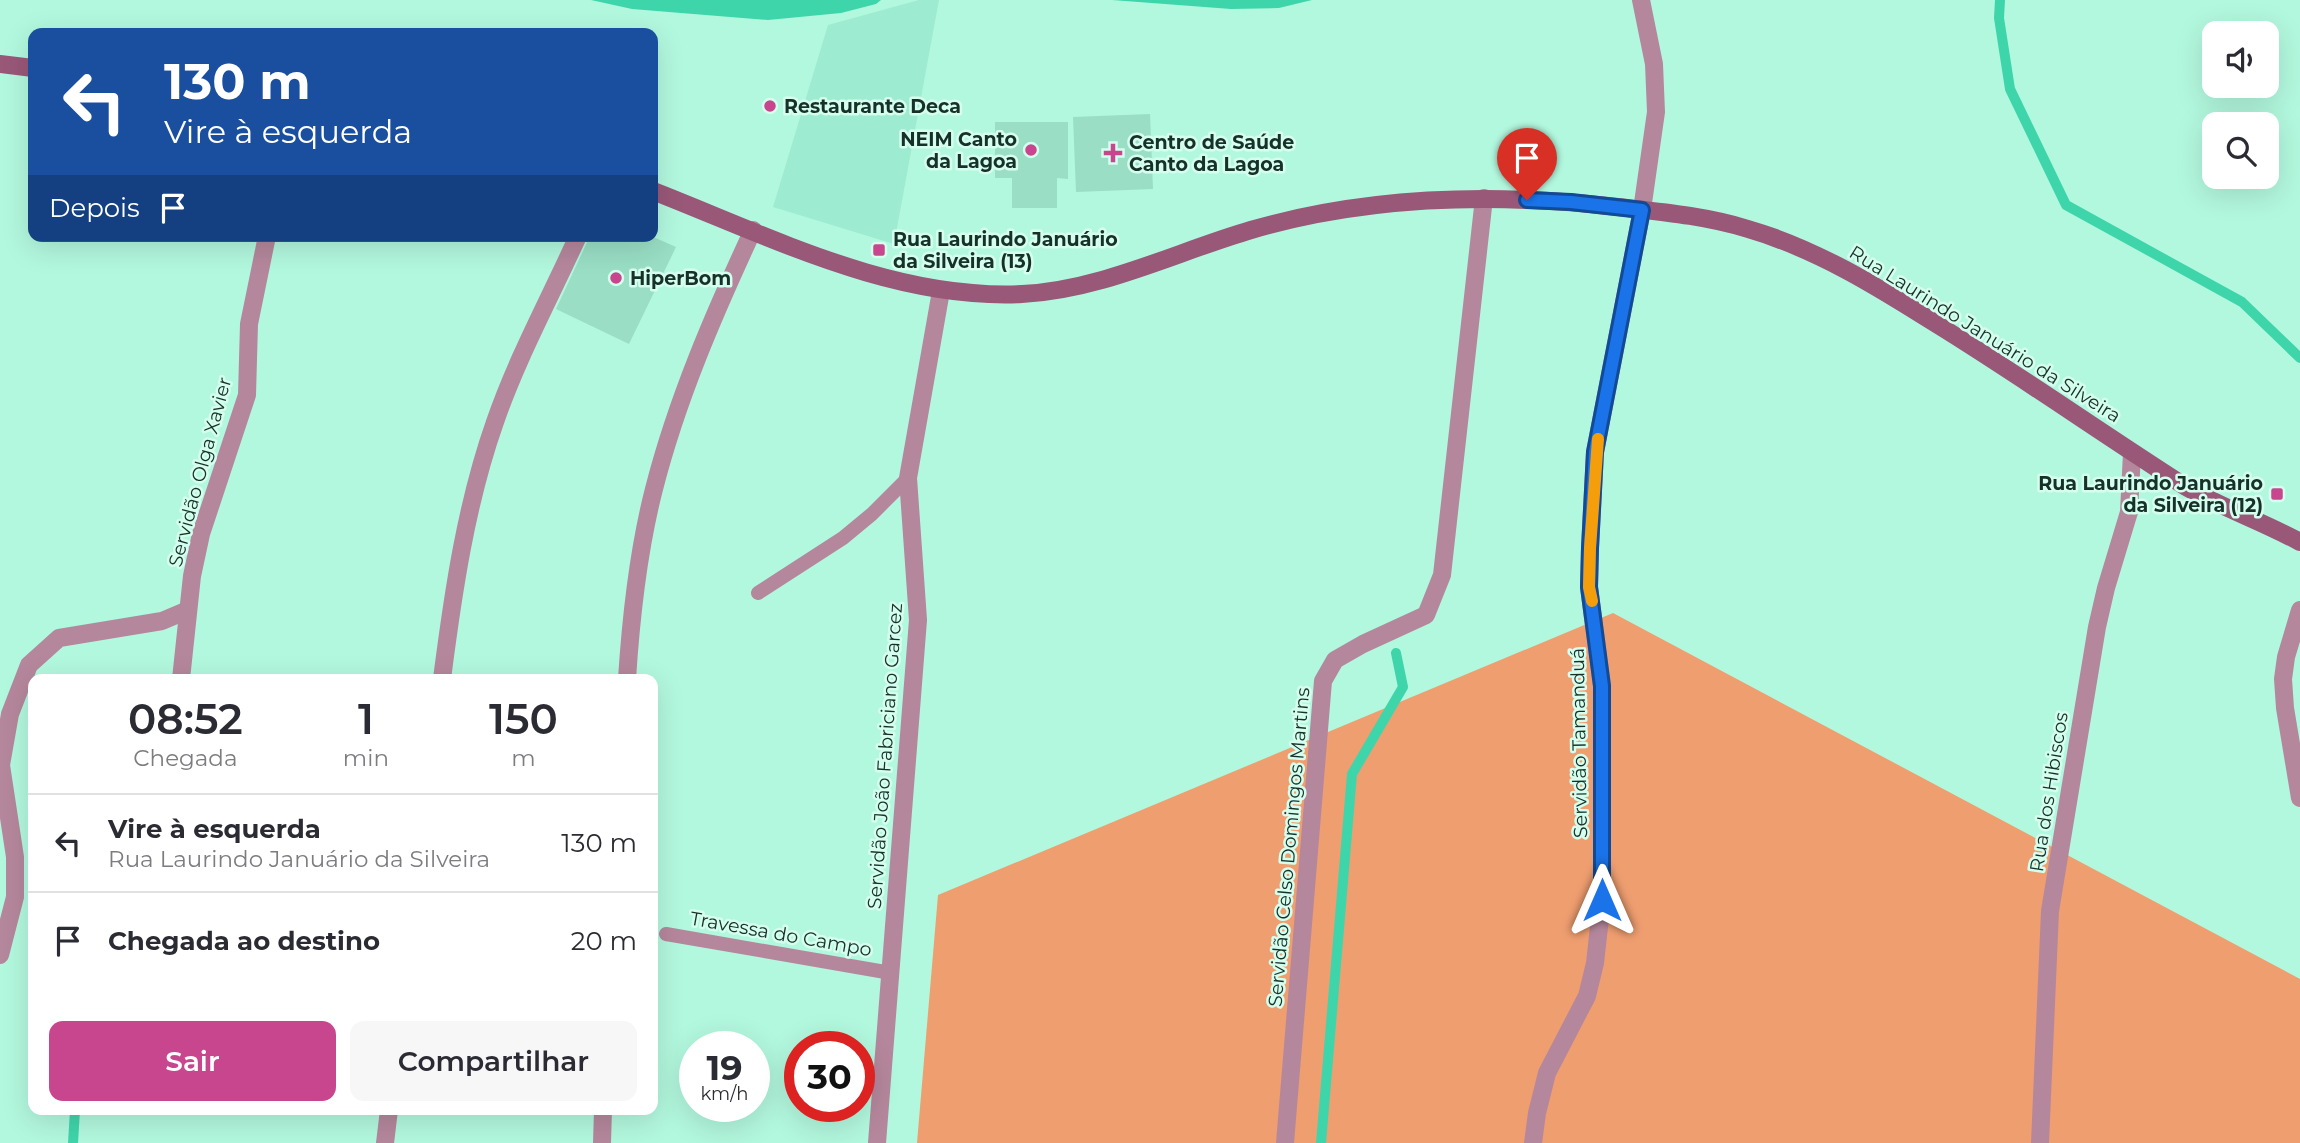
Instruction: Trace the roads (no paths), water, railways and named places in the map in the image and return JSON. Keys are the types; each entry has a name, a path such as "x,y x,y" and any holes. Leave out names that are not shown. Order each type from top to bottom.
{"main road":[{"path":"0,64 28,67"},
{"name":"Rua Laurindo Januário da Silveira","path":"658,193 844,266 892,281 941,291 979,294 1024,294 1065,289 1301,216 1374,204 1484,198 1571,202 1704,218 1790,243 1835,264 1950,332 2132,453 2220,506 2300,542"}],"street":[{"name":"Servidão Tamanduá","path":"1533,1143 1547,1073 1587,996 1595,963 1602,900 1602,686 1589,587 1595,466 1642,210 1656,112 1654,64 1640,0"},
{"name":"Servidão Celso Domingos Martins","path":"1285,1143 1323,681 1335,660 1363,643 1426,615 1442,575 1484,198"},
{"path":"627,674 635,593 654,489 699,351 753,230"},
{"name":"Servidão Olga Xavier","path":"182,674 192,576 207,512 247,395 249,324 266,242"},
{"path":"443,674 467,527 494,423 575,242"},
{"name":"Servidão João Fabriciano Garcez","path":"877,1143 918,620 908,478 941,291"},
{"name":"Rua dos Hibiscos","path":"2040,1143 2050,911 2097,627 2129,512 2132,453"},
{"path":"0,955 15,897 15,856 1,765 10,714 29,665 59,638 162,621 188,610"},
{"path":"2300,610 2286,656 2283,679 2285,708 2300,797"},
{"path":"385,1143 388,1115"},
{"path":"601,1143 603,1115"}],"lane":[{"path":"758,593 843,538 908,478"},
{"name":"Travessa do Campo","path":"666,934 891,973"}],"waterway":[{"path":"2000,0 1999,18 2010,89 2066,205 2242,302 2300,358"},
{"path":"1321,1143 1352,774 1403,687 1396,653"},
{"path":"73,1143 75,1115"}],"place":[{"name":"Restaurante Deca","path":"770,106"},
{"name":"NEIM Canto da Lagoa","path":"1031,150"},
{"name":"Centro de Saúde Canto da Lagoa","path":"1113,153"},
{"name":"Rua Laurindo Januário da Silveira (13)","path":"879,250"},
{"name":"HiperBom","path":"616,278"},
{"name":"Rua Laurindo Januário da Silveira (12)","path":"2277,494"}]}
